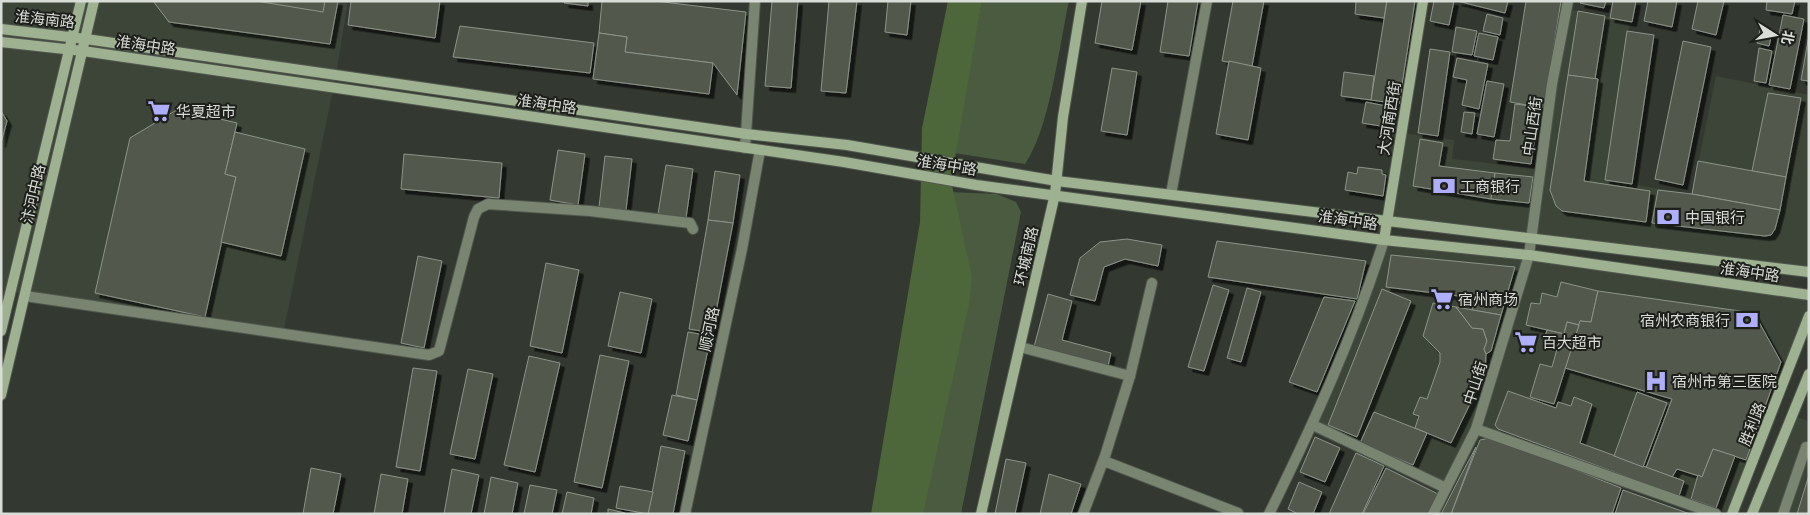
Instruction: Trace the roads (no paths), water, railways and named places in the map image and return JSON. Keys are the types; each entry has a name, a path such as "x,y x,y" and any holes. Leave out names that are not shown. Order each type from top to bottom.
{"main road":[{"name":"汴河中路","path":"1,330 82,1"},
{"name":"汴河中路","path":"1,395 94,1"},
{"name":"环城南路","path":"981,514 1056,194 1063,116 1082,1"},
{"name":"大河南西街","path":"1384,240 1422,1"},
{"name":"淮海南路","path":"1,29 86,39"},
{"name":"淮海中路","path":"86,39 746,134 847,145 1057,181 1809,272"},
{"name":"淮海南路","path":"1,42 83,51"},
{"name":"淮海中路","path":"83,51 760,150 976,185 1056,194 1384,240 1529,255 1809,295"},
{"name":"胜利路","path":"1732,514 1809,316"},
{"path":"1752,514 1809,374"}],"street":[{"path":"745,148 755,1"},
{"path":"1171,194 1207,1"},
{"name":"中山西街","path":"1529,255 1552,84 1568,1"},
{"name":"顺河路","path":"685,514 740,259 760,150"},
{"path":"25,296 429,355 440,351 474,217 478,208 488,204 590,211 690,222 693,230"},
{"path":"1269,514 1313,425 1365,301 1384,240"},
{"name":"中山街","path":"1433,514 1476,429 1529,255"},
{"path":"1083,514 1104,461 1130,376 1152,283"},
{"path":"1020,347 1130,376"},
{"path":"1313,425 1446,488"},
{"path":"1476,429 1716,514"},
{"path":"1783,514 1806,447 1809,448"},
{"path":"1104,461 1238,513"}],"place":[{"name":"华夏超市","path":"159,111"},
{"name":"工商银行","path":"1444,186"},
{"name":"中国银行","path":"1668,217"},
{"name":"宿州商场","path":"1442,299"},
{"name":"宿州农商银行","path":"1747,320"},
{"name":"百大超市","path":"1526,342"},
{"name":"宿州市第三医院","path":"1656,381"}]}
